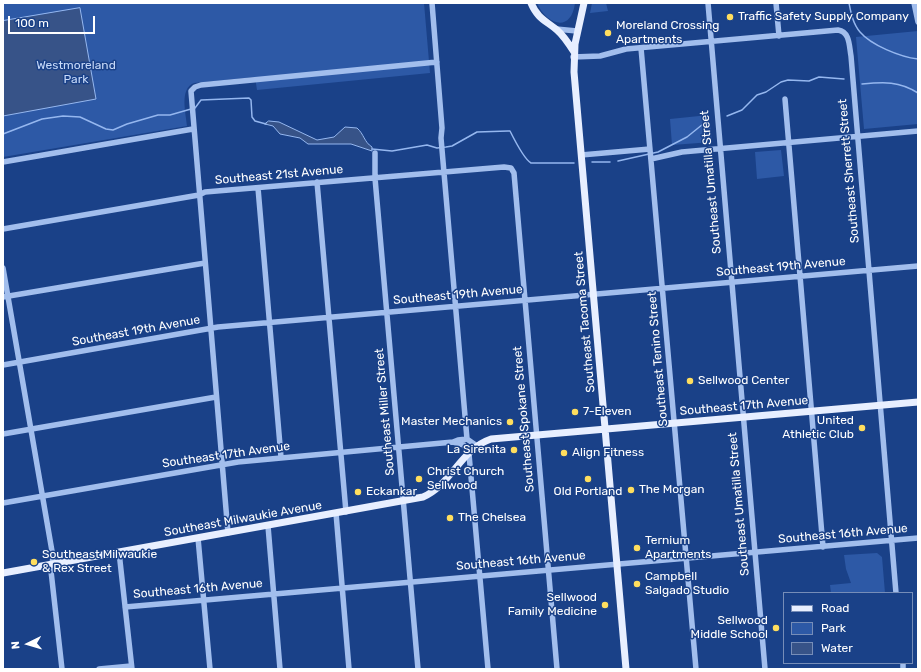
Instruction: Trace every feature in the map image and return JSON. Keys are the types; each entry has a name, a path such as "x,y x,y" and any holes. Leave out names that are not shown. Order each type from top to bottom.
{"main road":[{"path":"531,3 538,16 556,29 567,40 574,55"},
{"path":"577,31 584,3"},
{"name":"Southeast Tacoma Street","path":"577,31 574,55 581,154 626,669"},
{"name":"Southeast 17th Avenue","path":"469,454 477,446 491,439 918,402"},
{"name":"Southeast Milwaukie Avenue","path":"3,573 423,497 432,493 469,454"}],"street":[{"path":"432,3 444,172 467,439 477,446"},
{"name":"Southeast Umatilla Street","path":"708,3 719,148 765,669"},
{"path":"574,55 600,56 626,49 779,36 776,3"},
{"path":"914,3 918,22"},
{"path":"556,29 577,31"},
{"name":"Southeast Sherrett Street","path":"779,36 838,30 846,34 849,42 896,592"},
{"name":"Southeast Tenino Street","path":"641,48 696,669"},
{"path":"228,533 190,94 193,88 201,85 437,62"},
{"path":"785,99 823,547"},
{"path":"3,162 193,129"},
{"path":"651,159 682,152 719,148 918,131"},
{"path":"581,154 650,150"},
{"name":"Southeast Miller Street","path":"375,153 375,178 418,669"},
{"name":"Southeast 21st Avenue","path":"3,229 199,195 205,192 504,167 511,168"},
{"name":"Southeast Spokane Street","path":"511,168 514,173 557,669"},
{"path":"317,182 346,512"},
{"path":"258,188 281,457"},
{"path":"6,296 205,263"},
{"name":"Southeast 19th Avenue","path":"3,365 210,329 329,317 918,266"},
{"path":"3,268 6,296 53,557 52,564 62,669"},
{"path":"3,434 216,397"},
{"name":"Southeast 17th Avenue","path":"3,503 222,464 281,457 453,442 467,439"},
{"path":"453,442 464,445 469,454 488,669"},
{"path":"336,513 349,669"},
{"path":"268,526 280,669"},
{"path":"198,538 205,600 210,669"},
{"name":"Southeast 16th Avenue","path":"125,607 918,538"},
{"path":"99,669 132,667 119,552"}],"green space":[{"name":"Westmoreland Park","path":"3,3 424,3 430,73 257,90 255,77 194,83 186,90 184,102 187,126 3,157"},
{"path":"537,3 575,3 573,13 569,19 564,22 558,22 546,16"},
{"path":"592,3 606,3 608,11 590,13"},
{"path":"918,31 918,124 864,129 856,37"},
{"path":"709,115 712,142 672,145 670,119"},
{"path":"781,150 784,176 757,179 755,152"},
{"path":"877,553 882,557 885,592 831,592 830,585 851,583 846,569 844,555"}],"water":[{"path":"80,8 96,99 3,116 3,21"},
{"path":"269,121 279,122 317,140 334,137 345,127 357,128 367,143 372,147 372,151 351,144 308,144 300,138 280,134 273,126 265,124"}],"waterway":[{"path":"849,3 856,26 865,37 886,50 918,59"},
{"path":"727,116 742,110 757,95 766,92 781,82 788,80 809,81 819,77 844,79"},
{"path":"862,84 898,84 918,93"},
{"path":"195,108 201,100 249,98 251,100 252,117 255,121 266,124"},
{"path":"3,134 42,119 63,116 80,117 106,129 113,130 127,124 158,115 170,115 191,109"},
{"path":"618,161 658,152 687,137 708,120"},
{"path":"372,149 392,151 427,145 437,148 446,147 452,146 477,132 510,131 522,153 531,163 574,163"},
{"path":"592,162 610,162"}],"place":[{"name":"Traffic Safety Supply Company","path":"730,17"},
{"name":"Moreland Crossing Apartments","path":"608,33"},
{"name":"Sellwood Center","path":"690,381"},
{"name":"7-Eleven","path":"575,412"},
{"name":"Master Mechanics","path":"510,422"},
{"name":"United Athletic Club","path":"862,428"},
{"name":"La Sirenita","path":"514,450"},
{"name":"Align Fitness","path":"564,453"},
{"name":"Christ Church Sellwood","path":"419,479"},
{"name":"Old Portland","path":"588,479"},
{"name":"The Morgan","path":"631,490"},
{"name":"Eckankar","path":"358,492"},
{"name":"The Chelsea","path":"450,518"},
{"name":"Ternium Apartments","path":"637,548"},
{"name":"Southeast Milwaukie & Rex Street","path":"34,562"},
{"name":"Campbell Salgado Studio","path":"637,584"},
{"name":"Sellwood Family Medicine","path":"605,605"},
{"name":"Sellwood Middle School","path":"776,628"}]}
